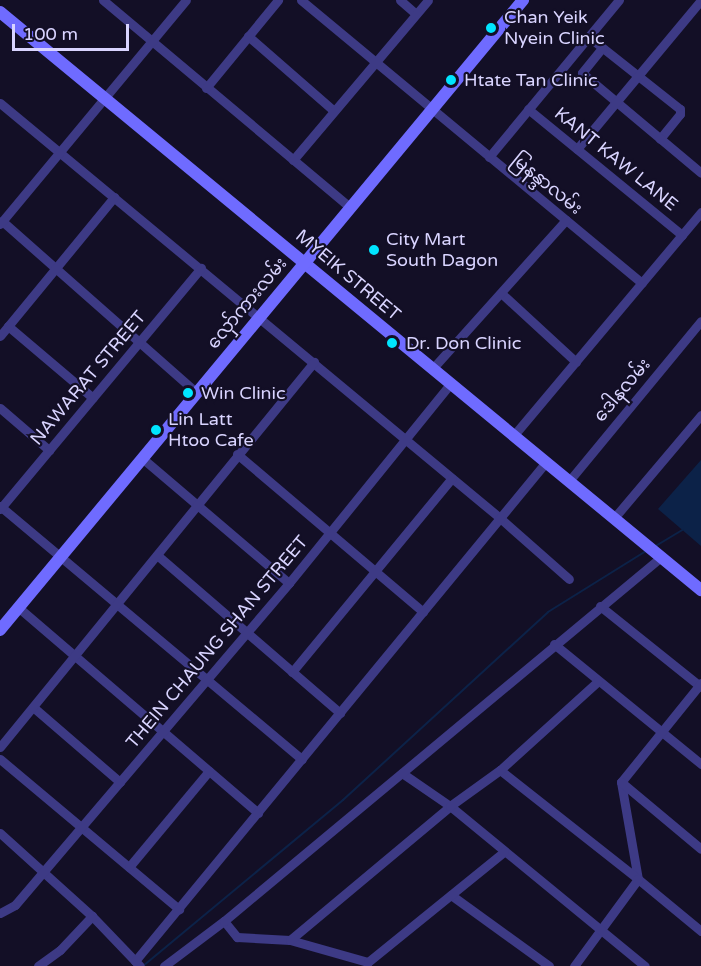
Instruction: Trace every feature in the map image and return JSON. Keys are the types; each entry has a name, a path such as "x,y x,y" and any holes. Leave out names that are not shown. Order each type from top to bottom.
{"street":[{"path":"103,0 350,207"},
{"path":"186,0 103,97 1,223 56,268 196,392"},
{"path":"206,87 278,0"},
{"name":"မြနန္ဒာလမ်း","path":"301,0 642,283"},
{"path":"400,0 416,14"},
{"path":"293,160 428,0"},
{"name":"လှော်ကားလမ်း","path":"0,630 523,0"},
{"path":"489,157 619,0"},
{"path":"577,149 700,0"},
{"name":"MYEIK STREET","path":"0,12 701,590"},
{"path":"248,36 334,111"},
{"path":"588,37 680,109 680,114 660,139"},
{"path":"602,48 582,73 701,173"},
{"path":"0,117 3,106 501,518 569,579"},
{"name":"KANT KAW LANE","path":"528,109 682,235"},
{"path":"0,336 114,197"},
{"path":"514,435 701,212"},
{"path":"433,368 566,220"},
{"name":"NAWARAT STREET","path":"1,508 201,268"},
{"path":"501,293 576,362"},
{"name":"ဒေါနလမ်း","path":"569,481 701,321"},
{"path":"8,326 93,399"},
{"path":"0,747 314,362"},
{"name":"THEIN CHAUNG SHAN STREET","path":"0,913 15,905 247,633 451,383"},
{"path":"0,408 49,450"},
{"path":"614,518 701,416"},
{"path":"237,454 423,612"},
{"path":"142,458 289,583"},
{"path":"0,833 92,916 138,963 179,909 546,462"},
{"path":"292,672 452,478"},
{"path":"1,508 302,759"},
{"path":"157,555 340,713"},
{"path":"165,966 224,921 661,557"},
{"path":"574,966 638,879 621,782 700,685 600,606"},
{"path":"19,608 258,813"},
{"path":"554,644 701,764"},
{"path":"290,940 450,806 500,770 598,681"},
{"path":"33,707 120,782"},
{"path":"0,759 179,909"},
{"path":"500,770 701,931"},
{"path":"129,867 209,771"},
{"path":"402,773 450,806 645,966"},
{"path":"621,782 701,849"},
{"path":"224,921 237,937 290,940 368,962 504,852"},
{"path":"451,895 549,966"},
{"path":"38,966 60,950 92,916"}],"water":[{"path":"701,460 701,546 658,509"}],"waterway":[{"path":"654,547 682,530"},
{"path":"143,966 343,800 548,612 646,551"}],"place":[{"name":"Chan Yeik Nyein Clinic","path":"491,28"},
{"name":"Htate Tan Clinic","path":"451,80"},
{"name":"City Mart South Dagon","path":"374,250"},
{"name":"Dr. Don Clinic","path":"392,343"},
{"name":"Win Clinic","path":"188,393"},
{"name":"Lin Latt Htoo Cafe","path":"156,430"}]}
